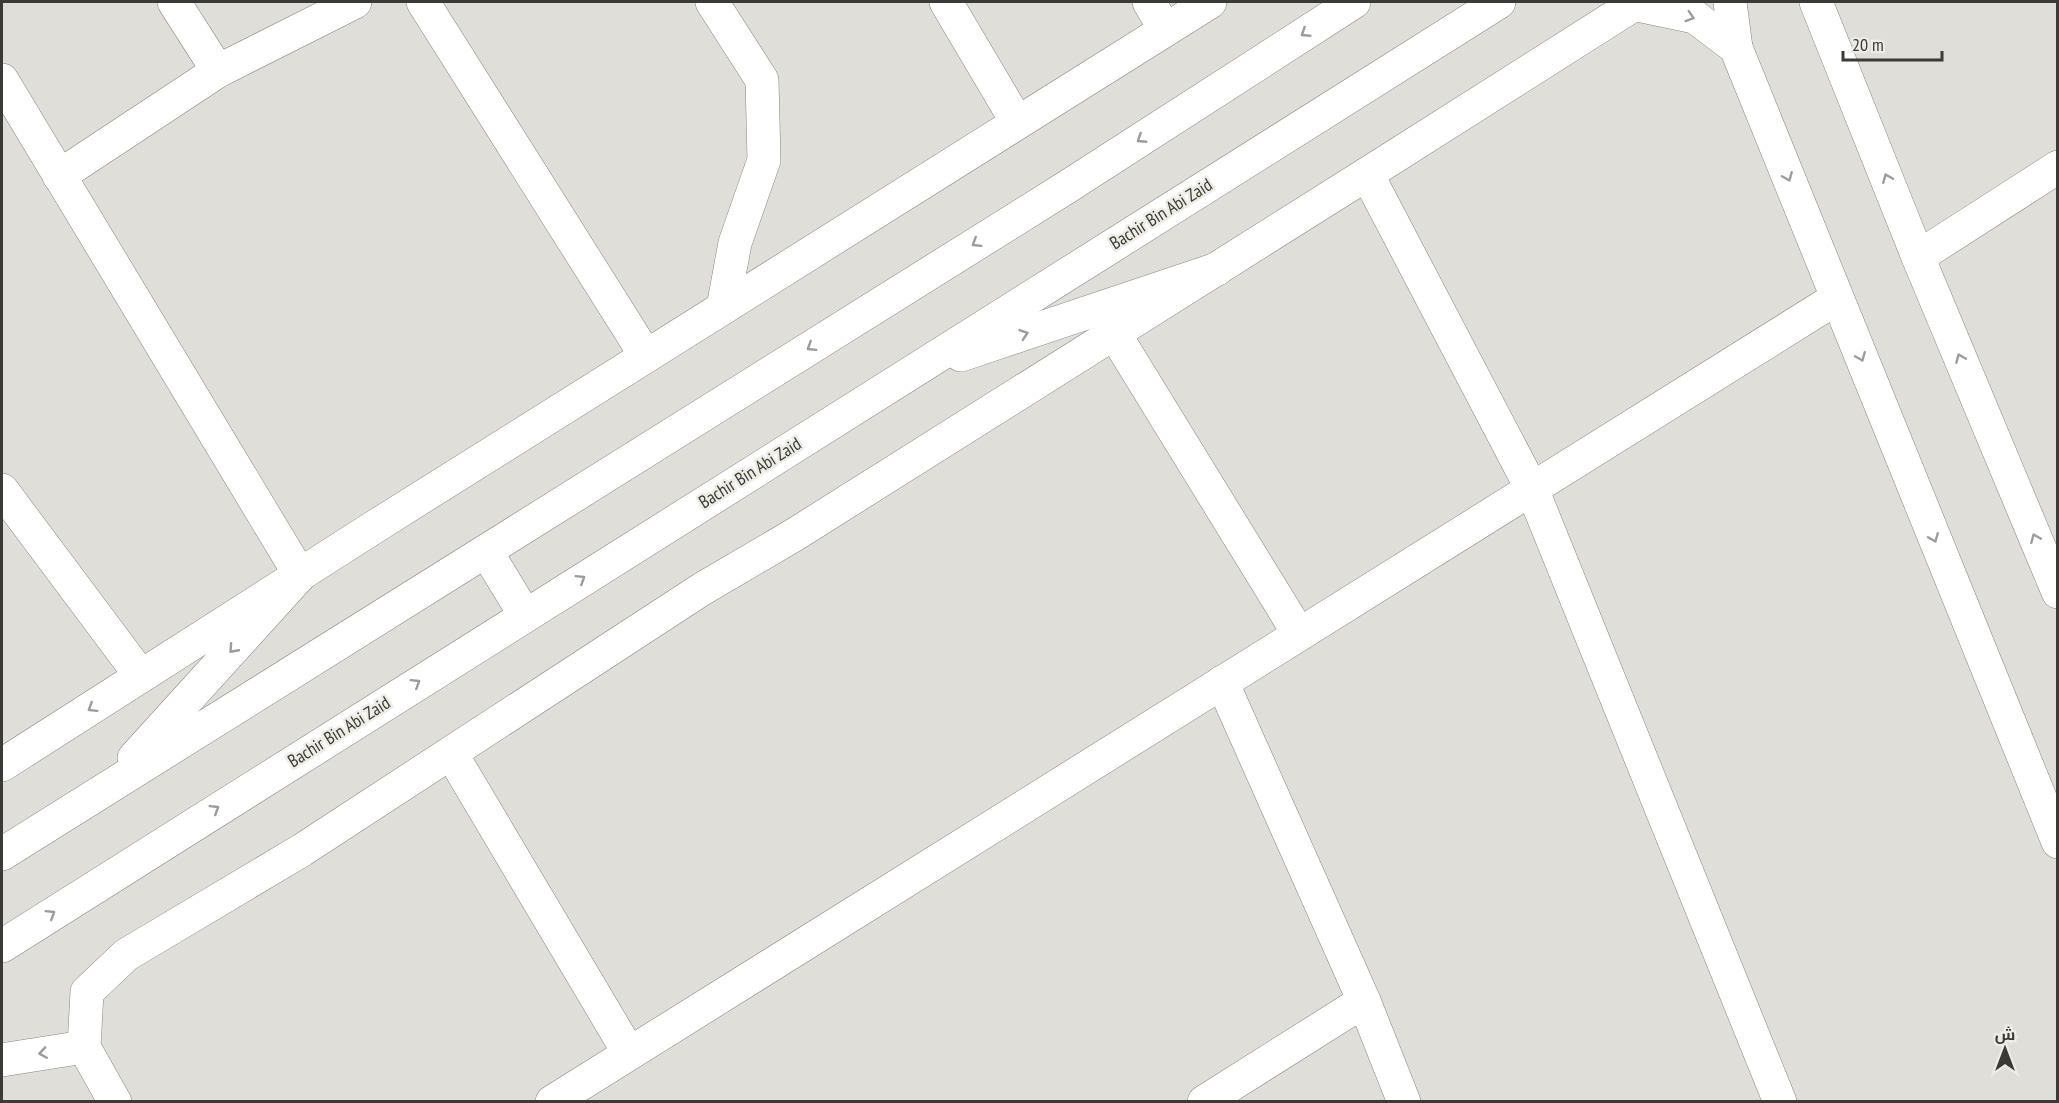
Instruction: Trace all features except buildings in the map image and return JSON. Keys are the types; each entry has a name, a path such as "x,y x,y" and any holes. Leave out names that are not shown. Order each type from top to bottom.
{"street":[{"path":"174,2 218,71"},
{"path":"59,176 218,71 355,2"},
{"path":"423,2 646,357"},
{"path":"712,2 762,80 764,160 735,243 723,308"},
{"path":"946,2 1017,122"},
{"path":"1149,2 1165,29"},
{"path":"2,765 1210,2"},
{"path":"2,854 1067,186 1354,2"},
{"name":"Bachir Bin Abi Zaid","path":"2,946 1499,2"},
{"path":"1730,2 1736,48 2058,842"},
{"path":"1816,2 1918,257 2058,592"},
{"path":"116,1101 84,1047 87,992 126,955 302,850 702,589 794,535 1635,3 1695,16 1736,48"},
{"path":"2,80 300,575"},
{"path":"1918,257 2058,167"},
{"path":"1367,174 1532,489 1780,1101"},
{"path":"909,373 1217,269"},
{"path":"552,1101 1837,298"},
{"path":"1114,333 1299,634"},
{"path":"2,490 141,676"},
{"path":"486,551 525,615"},
{"path":"107,789 300,575"},
{"path":"1222,682 1364,1001 1404,1101"},
{"path":"451,753 629,1053"},
{"path":"1204,1101 1364,1001"},
{"path":"2,1060 84,1047"}]}
